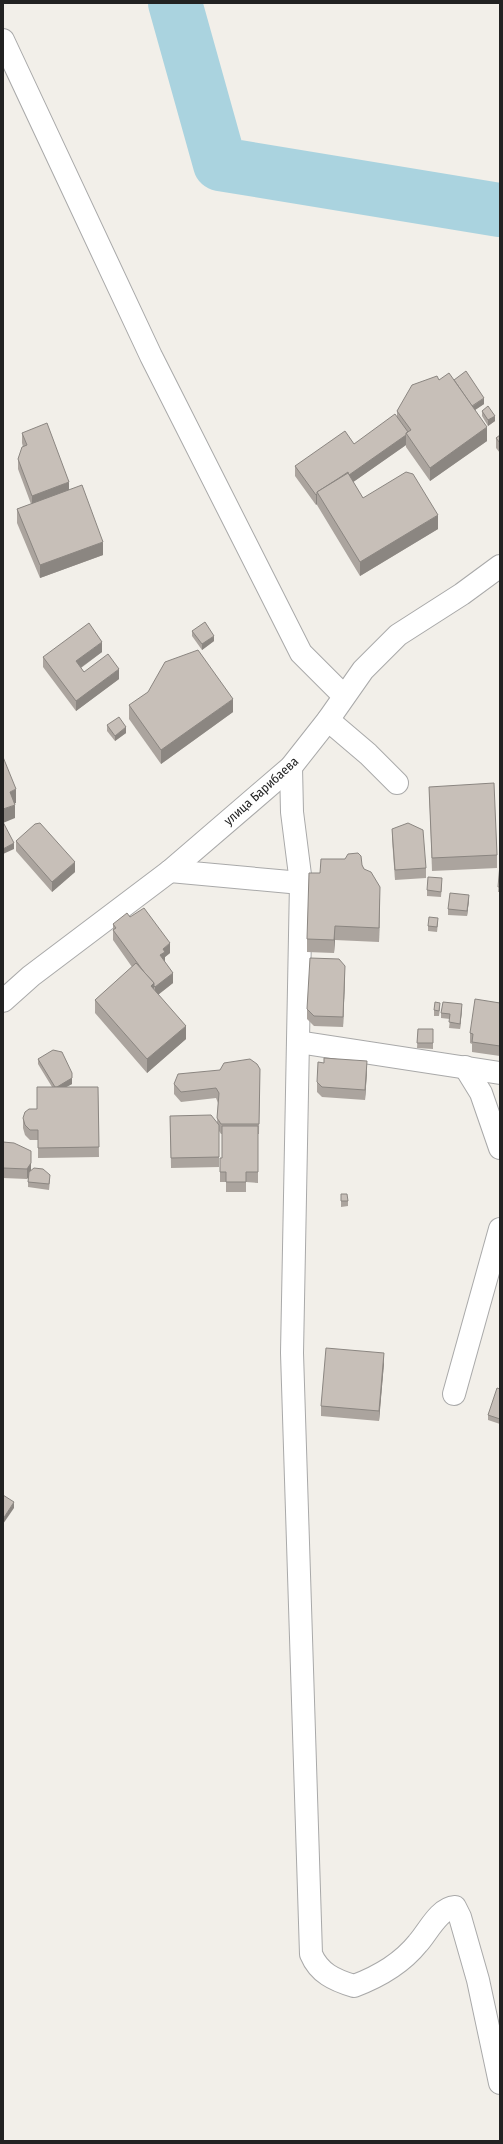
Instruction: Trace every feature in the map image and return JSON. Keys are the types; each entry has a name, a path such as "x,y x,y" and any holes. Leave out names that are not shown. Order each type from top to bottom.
{"street":[{"path":"3,40 151,356 301,653 344,696"},
{"name":"улица Барибаева","path":"3,1001 31,976 170,871 291,768 328,720 363,670 398,635 462,594 500,566"},
{"path":"328,720 368,754 397,782"},
{"path":"291,768 292,812 301,883 292,1353 311,1954 316,1966 327,1975 354,1986 373,1979 390,1968 417,1945 443,1912 449,1908 455,1907 460,1917 478,1980 500,2083"},
{"path":"170,871 301,883"},
{"path":"298,1042 500,1073"},
{"path":"465,1067 481,1093 500,1148"},
{"path":"454,1394 500,1229"}],"building":[{"path":"466,371 484,398 472,406 454,380"},
{"path":"449,373 487,427 430,468 406,433 411,430 397,411 412,385 437,376 439,380"},
{"path":"488,406 495,416 488,420 482,411"},
{"path":"395,414 408,432 406,435 349,475 348,472 317,492 316,495 295,466 345,431 354,444"},
{"path":"47,423 69,482 32,496 18,459 22,447 27,445 22,433"},
{"path":"500,435 500,443 496,438"},
{"path":"406,472 413,474 438,515 360,562 317,492 348,473 363,498"},
{"path":"82,485 103,542 40,565 17,509"},
{"path":"205,622 214,636 202,644 192,631"},
{"path":"89,623 102,642 76,661 84,672 108,654 119,669 76,701 43,657"},
{"path":"198,650 233,699 161,750 129,705 148,692 165,662"},
{"path":"119,717 126,727 115,736 107,725"},
{"path":"3,757 16,789 10,792 15,805 3,809"},
{"path":"494,783 497,855 432,858 429,787"},
{"path":"3,822 14,843 3,849"},
{"path":"40,823 75,862 52,882 16,841 35,824"},
{"path":"408,823 423,830 426,868 395,870 392,829"},
{"path":"358,853 361,856 364,869 371,872 380,887 379,928 335,926 334,940 307,939 309,873 320,873 321,859 345,859 348,854"},
{"path":"500,864 500,887 498,887"},
{"path":"428,877 442,878 441,892 427,890"},
{"path":"450,893 469,895 467,911 448,909"},
{"path":"144,908 170,943 163,949 165,952 160,955 173,973 155,987 154,983 113,930 116,928 113,924 127,913 130,917"},
{"path":"429,917 438,918 437,927 428,926"},
{"path":"310,958 339,959 345,966 343,1017 314,1016 307,1009"},
{"path":"136,963 154,983 151,986 186,1026 147,1059 95,1000"},
{"path":"475,999 500,1003 500,1046 472,1042 473,1034 470,1033"},
{"path":"435,1002 440,1003 439,1011 434,1010"},
{"path":"443,1002 462,1004 460,1024 449,1022 450,1014 441,1013"},
{"path":"418,1029 433,1029 433,1043 417,1043"},
{"path":"53,1050 62,1052 72,1073 72,1078 57,1087 55,1087 38,1059"},
{"path":"324,1058 367,1061 365,1090 322,1087 317,1082 318,1062 324,1063"},
{"path":"250,1059 257,1064 260,1069 259,1124 221,1124 217,1118 219,1093 216,1088 181,1092 174,1084 178,1074 220,1070 224,1063"},
{"path":"37,1087 98,1087 99,1147 38,1148 38,1130 30,1130 25,1125 23,1118 25,1112 29,1109 37,1109"},
{"path":"211,1115 219,1125 219,1157 171,1158 170,1116"},
{"path":"222,1126 258,1126 258,1172 246,1172 246,1182 226,1182 226,1172 220,1172 220,1158 222,1158"},
{"path":"3,1142 14,1143 31,1151 31,1163 27,1169 3,1168"},
{"path":"34,1168 43,1169 50,1175 49,1184 28,1182 29,1172"},
{"path":"341,1194 347,1194 348,1201 341,1201"},
{"path":"326,1348 384,1353 379,1411 321,1406"},
{"path":"497,1388 500,1389 500,1419 488,1415"},
{"path":"3,1495 14,1502 3,1519"}],"waterway":[{"path":"175,3 220,164 500,210"}]}
